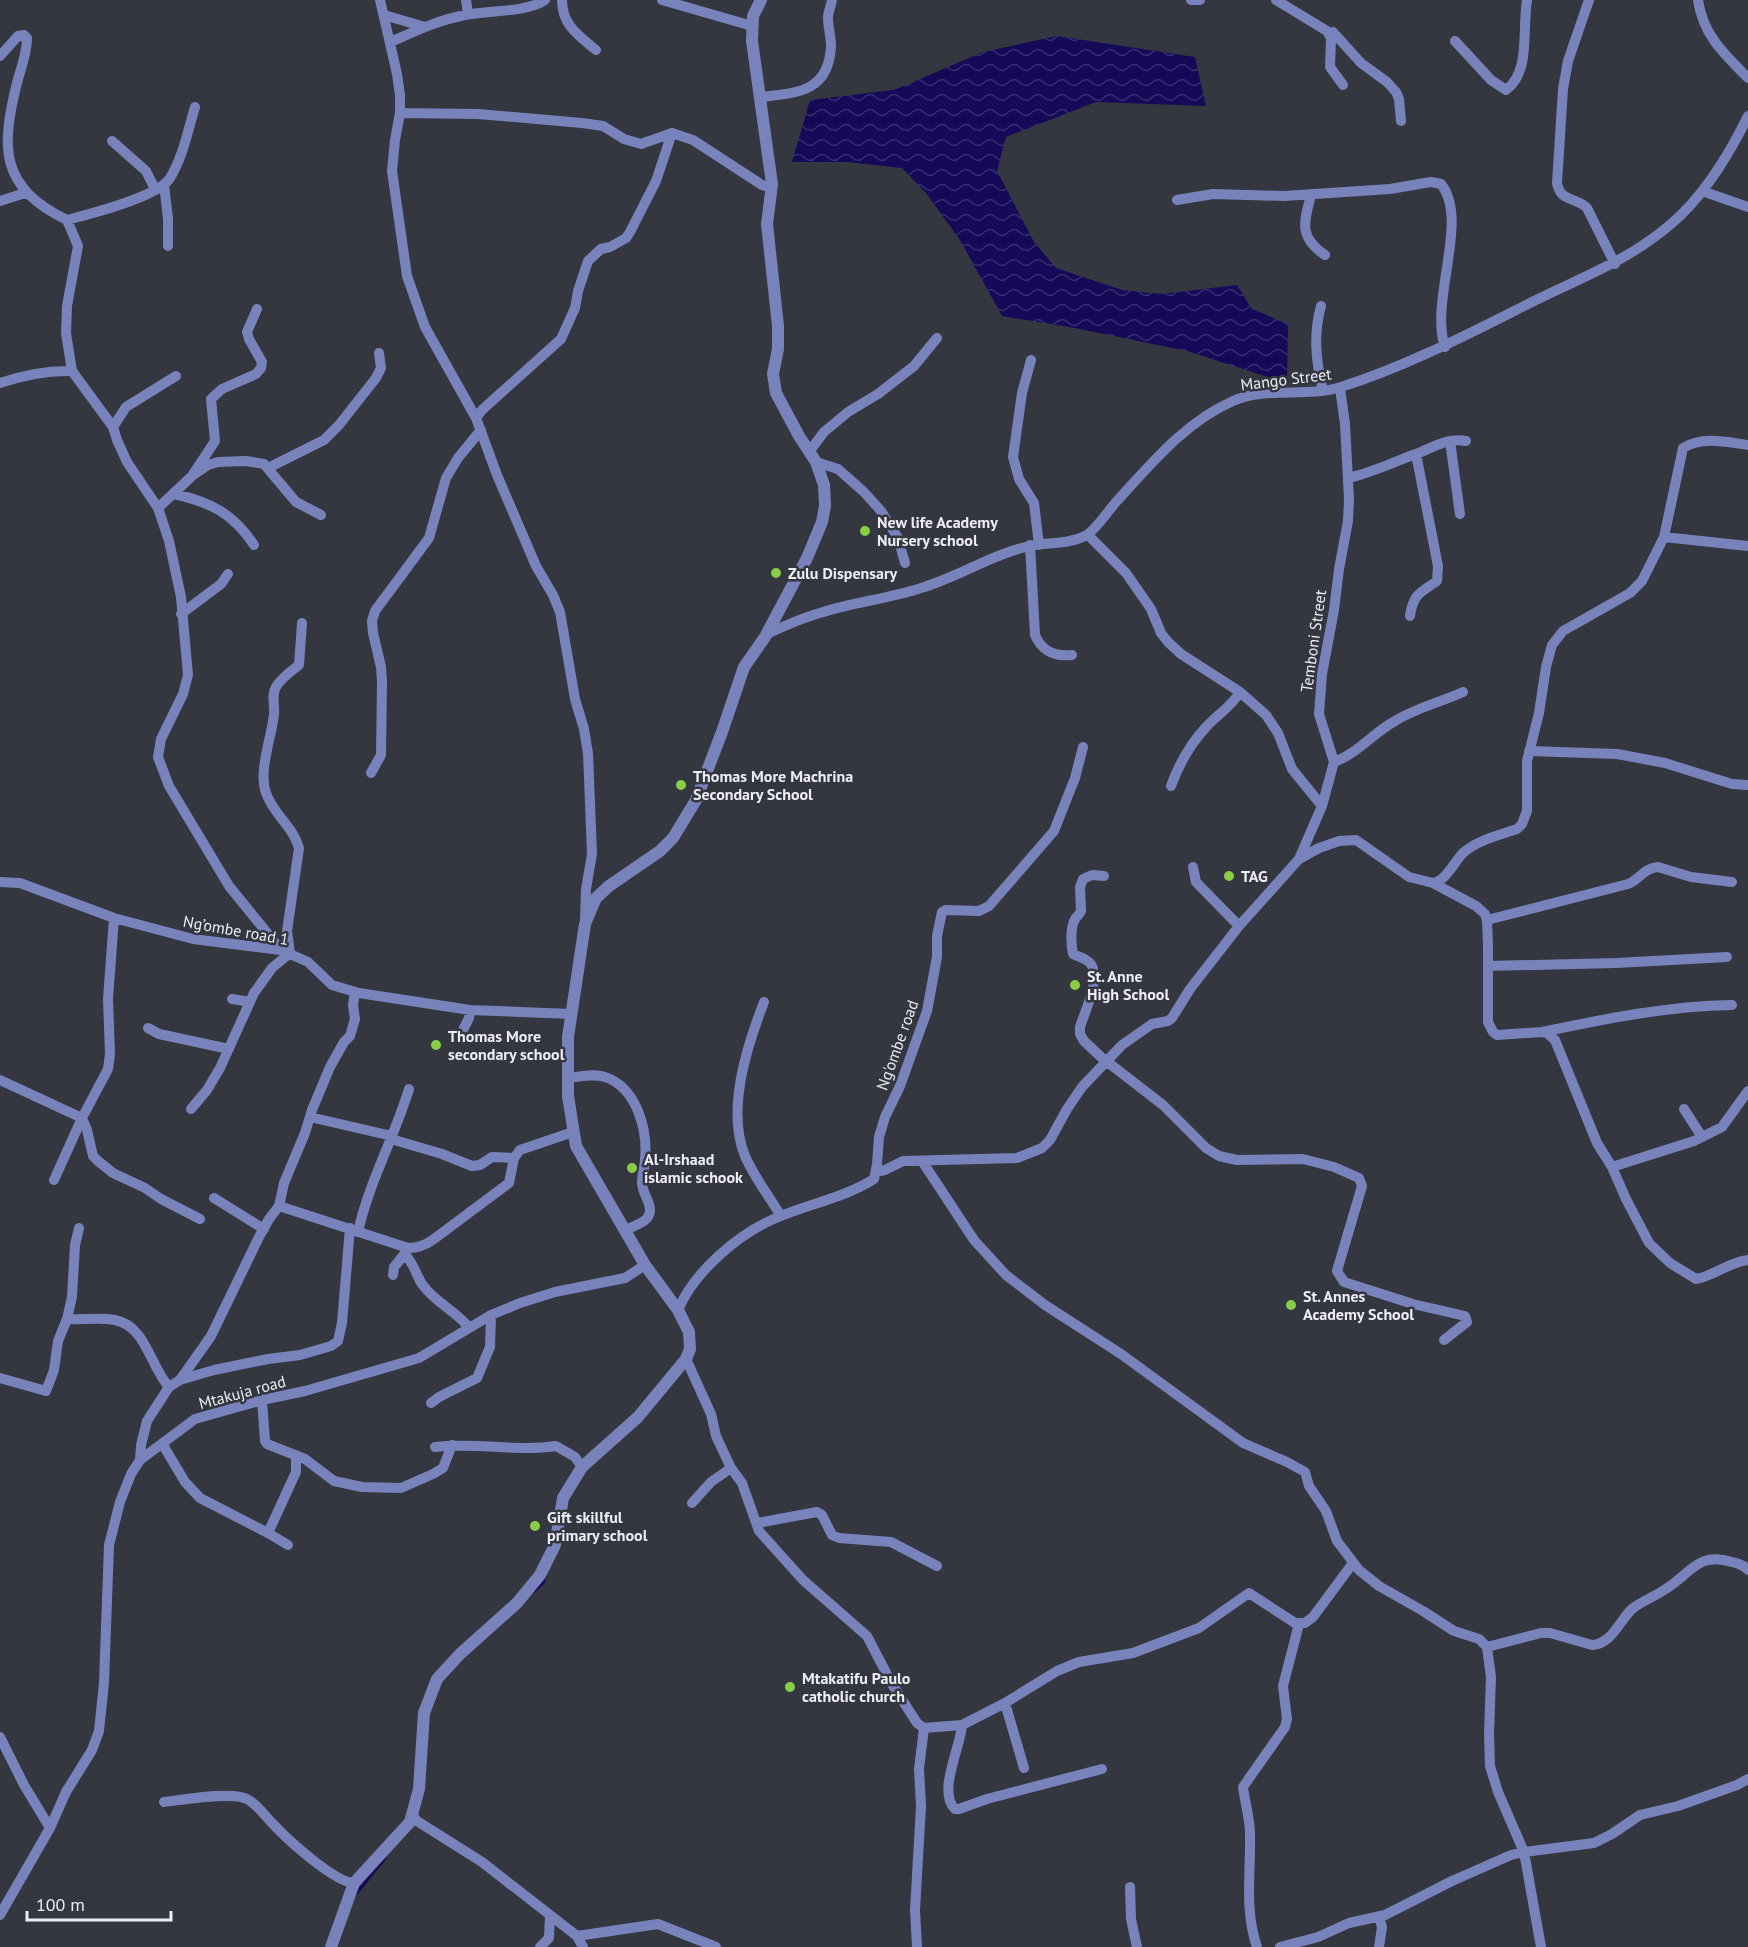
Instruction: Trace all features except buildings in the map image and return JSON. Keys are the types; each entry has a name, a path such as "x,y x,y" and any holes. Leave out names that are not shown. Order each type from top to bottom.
{"street":[{"path":"331,1947 354,1883 410,1822 419,1789 424,1713 437,1679 460,1654 517,1603 545,1569 555,1545 563,1498 582,1467 638,1416 686,1359 690,1349 688,1332 678,1310 645,1265 576,1146 568,1096 568,1037 585,924 586,889 592,854 588,753 584,729 576,699 560,612 536,566 476,418 425,327 407,276 392,171 400,113 398,74 380,0"},
{"path":"466,0 468,14"},
{"path":"390,42 425,27 468,14 530,7 545,0"},
{"path":"562,0 565,21 596,50"},
{"path":"663,0 752,26"},
{"path":"585,924 596,898 609,886 660,851 673,838 696,800 723,732 744,667 767,634 807,558 822,522 825,506 824,485 813,457 776,393 773,374 778,338 767,224 772,188 752,42 753,16 761,0"},
{"path":"761,97 799,93 812,86 824,73 829,61 831,46 828,19 832,0"},
{"path":"1191,0 1200,0"},
{"path":"1276,0 1327,31 1331,38 1330,67 1343,86"},
{"path":"1455,41 1491,80 1506,90 1515,84 1522,63 1527,0"},
{"path":"1589,0 1568,61 1563,89 1557,183 1560,193 1587,208 1615,264"},
{"path":"1698,0 1701,17 1709,34 1726,56 1748,78"},
{"path":"384,15 425,27"},
{"path":"1333,32 1361,63 1387,82 1396,92 1401,121"},
{"path":"0,56 18,36 24,35 27,39 4,150 11,177 25,193 51,213 67,220 141,197 160,187 170,178 179,160 195,107"},
{"path":"400,113 478,114 582,123 603,126 624,139 641,144 672,133 693,140 762,185 772,188"},
{"name":"Mango Street","path":"1088,535 1155,459 1213,411 1237,399 1254,395 1340,388 1445,347 1537,299 1615,264 1639,249 1673,222 1702,191 1728,153 1748,116"},
{"path":"476,418 561,339 575,308 588,261 601,249 626,238 630,232 656,181 672,133"},
{"path":"112,141 146,171 160,187 168,219 168,246"},
{"path":"1177,200 1213,194 1311,195 1390,189 1431,183 1442,184 1448,193 1452,239 1442,303 1441,335 1445,347"},
{"path":"1702,191 1748,207"},
{"path":"0,201 25,193"},
{"path":"1311,195 1304,228 1307,237 1319,252 1325,255"},
{"path":"67,220 78,246 67,306 66,333 72,371 113,427 127,462 158,508 181,597 189,675 183,694 161,739 158,757 169,786 229,886 285,952"},
{"path":"1321,306 1315,338 1323,391"},
{"path":"192,476 215,441 211,399 222,389 256,375 261,368 262,362 247,332 257,309"},
{"path":"813,457 824,432 848,412 878,394 914,366 938,338"},
{"path":"268,468 308,449 332,433 378,374 381,368 379,352"},
{"path":"1031,360 1022,393 1013,457 1019,479 1034,503 1035,635 1044,650 1065,656 1072,655"},
{"path":"0,383 35,373 54,370 72,371"},
{"path":"113,427 126,407 176,376"},
{"name":"Temboni Street","path":"1334,762 1319,714 1320,693 1348,521 1345,424 1340,388"},
{"path":"371,773 381,755 382,682 372,621 375,611 429,537 446,478 458,458 481,430"},
{"path":"1348,478 1450,441 1458,439 1466,441"},
{"path":"1433,883 1443,879 1466,850 1522,825 1527,811 1527,761 1552,645 1563,631 1630,592 1642,581 1664,537 1683,448 1710,440 1748,445"},
{"path":"1450,441 1460,514"},
{"path":"1410,616 1415,596 1437,581 1438,576 1416,454"},
{"path":"813,457 838,469 870,498 881,511 897,538 905,562"},
{"path":"158,508 192,476 208,465 218,462 258,462 268,468 296,502 321,515"},
{"path":"174,494 202,500 217,508 239,525 254,545"},
{"path":"767,634 821,612 920,589 1035,545 1070,541 1088,535 1126,573 1151,609 1161,633 1168,642 1181,654 1240,692 1266,715 1278,733 1292,768 1322,806"},
{"path":"1664,537 1748,546"},
{"path":"181,614 221,584 228,574"},
{"path":"191,1109 207,1090 250,1002 285,952 299,848 295,835 273,807 265,791 266,753 274,712 275,688 287,674 299,665 302,623"},
{"path":"1171,786 1188,751 1208,725 1232,705 1240,692"},
{"path":"678,1310 693,1282 729,1246 760,1225 866,1184 874,1179 876,1172 903,1161 1017,1158 1032,1154 1050,1140 1066,1109 1082,1087 1122,1045 1152,1024 1172,1018 1190,989 1239,926 1299,859 1322,806 1334,762 1346,758 1397,719 1463,692"},
{"name":"Ng'ombe road","path":"876,1172 879,1137 885,1117 900,1086 927,1011 942,912 946,910 979,911 989,906 1043,843 1060,820 1076,778 1083,747"},
{"path":"1530,751 1617,754 1665,763 1732,784 1748,785"},
{"path":"1299,859 1319,848 1339,841 1356,840 1409,877 1433,883 1476,906 1485,914 1487,920 1488,1023 1497,1035 1542,1032 1608,1018 1732,1005"},
{"path":"1193,867 1196,882 1239,926"},
{"path":"1487,920 1628,884 1653,867 1691,878 1732,882"},
{"path":"1104,876 1092,875 1081,882 1081,911 1075,919 1071,944 1073,954 1088,960 1094,971 1095,980 1080,1027 1080,1034 1084,1041 1106,1062 1163,1105 1206,1148 1219,1156 1237,1160 1303,1160 1334,1167 1359,1178 1362,1186 1337,1270 1340,1277 1344,1282 1394,1298 1465,1316 1467,1322 1444,1340"},
{"name":"Ng’ombe road 1","path":"0,882 20,883 114,918 193,939 285,952 308,962 332,985 355,992 470,1010 571,1014"},
{"path":"54,1180 81,1118 108,1069 110,1054 108,979 114,918"},
{"path":"1488,966 1616,963 1727,957"},
{"path":"180,1380 211,1336 264,1228 279,1206 284,1183 330,1067 350,1036 355,1019 353,1005 355,992"},
{"path":"232,999 250,1002"},
{"path":"764,1002 739,1090 739,1127 744,1153 751,1168 781,1216"},
{"path":"464,1028 470,1010"},
{"path":"148,1028 159,1034 229,1049"},
{"path":"1542,1032 1552,1036 1555,1040 1597,1143 1612,1167 1649,1243 1685,1273 1699,1278 1729,1265 1748,1260"},
{"path":"568,1078 603,1076 617,1083 640,1116 645,1158 642,1185 650,1205 649,1215 625,1231"},
{"path":"0,1080 81,1118 87,1130 93,1156 98,1161 113,1173 200,1219"},
{"path":"140,1460 147,1421 169,1387 180,1380 214,1370 300,1355 332,1346 338,1341 354,1230 401,1115 409,1089"},
{"path":"1612,1167 1702,1137 1722,1126 1748,1091"},
{"path":"1684,1109 1702,1137"},
{"path":"310,1117 391,1138 472,1166 480,1165 492,1157 514,1158"},
{"path":"393,1275 394,1267 407,1251 424,1246 509,1183 514,1158 520,1150 573,1132"},
{"path":"922,1161 974,1240 1006,1275 1045,1305 1121,1354 1244,1443 1305,1472 1309,1485 1326,1511 1337,1541 1353,1563 1379,1586 1454,1631 1484,1642 1487,1647 1491,1677 1490,1766 1498,1792 1524,1852 1541,1947"},
{"path":"214,1198 264,1228"},
{"path":"279,1206 354,1230 407,1251 422,1284 469,1328"},
{"path":"0,1378 46,1391 54,1370 58,1341 67,1319 72,1297 75,1245 79,1228"},
{"name":"Mtakuja road","path":"0,1915 50,1828 66,1792 92,1750 99,1731 104,1683 110,1545 120,1502 131,1474 140,1460 195,1419 262,1400 305,1391 419,1358 491,1315 555,1292 625,1278 645,1265"},
{"path":"431,1403 438,1396 477,1378 490,1347 491,1315"},
{"path":"67,1319 114,1320 132,1327 142,1340 160,1378 169,1387"},
{"path":"686,1359 711,1414 716,1436 731,1468 742,1483 765,1539 798,1574 867,1636 892,1684 917,1723 924,1728 962,1725 1005,1703 1057,1671 1079,1662 1133,1653 1199,1628 1249,1593 1287,1618 1299,1624 1305,1623 1313,1617 1353,1563"},
{"path":"262,1400 267,1444 309,1461 334,1481 362,1487 401,1488 443,1468 452,1445"},
{"path":"163,1445 185,1482 200,1498 288,1545"},
{"path":"435,1447 452,1445 535,1449 556,1446 575,1457 582,1467"},
{"path":"268,1533 296,1472 296,1455"},
{"path":"692,1503 711,1482 731,1468"},
{"path":"757,1523 817,1512 822,1515 832,1535 839,1538 891,1542 937,1566"},
{"path":"1487,1647 1541,1633 1550,1633 1598,1645 1611,1635 1631,1610 1665,1590 1704,1560 1725,1559 1742,1564 1748,1570"},
{"path":"1257,1947 1248,1908 1251,1832 1243,1787 1285,1727 1287,1719 1283,1691 1284,1679 1299,1624"},
{"path":"1005,1703 1024,1768"},
{"path":"962,1725 948,1791 950,1804 954,1809 1102,1769"},
{"path":"917,1947 915,1910 921,1806 919,1769 924,1728"},
{"path":"0,1737 24,1785 50,1828"},
{"path":"1280,1947 1318,1937 1354,1921 1379,1917 1511,1855 1594,1843 1640,1815 1678,1806 1748,1779"},
{"path":"164,1802 232,1796 247,1799 324,1868 341,1880 354,1883"},
{"path":"412,1815 417,1821 482,1863 578,1936 583,1947"},
{"path":"1130,1887 1131,1919 1137,1947"},
{"path":"540,1947 549,1938 550,1915"},
{"path":"1379,1917 1382,1927 1379,1947"},
{"path":"578,1936 658,1924 716,1947"}],"water":[{"path":"1057,36 1195,57 1206,106 1096,102 1006,137 997,171 1034,242 1056,268 1122,290 1161,294 1237,285 1252,309 1288,324 1287,383 1187,351 1002,316 960,240 926,193 902,168 847,162 792,162 810,100 894,90 983,52"}],"waterway":[{"path":"533,1592 543,1583 545,1576"},
{"path":"355,1895 385,1858"}],"place":[{"name":"New life Academy Nursery school","path":"865,531"},
{"name":"Zulu Dispensary","path":"776,573"},
{"name":"Thomas More Machrina Secondary School","path":"681,785"},
{"name":"TAG","path":"1229,876"},
{"name":"St. Anne High School","path":"1075,985"},
{"name":"Thomas More secondary school","path":"436,1045"},
{"name":"Al-Irshaad islamic schook","path":"632,1168"},
{"name":"St. Annes Academy School","path":"1291,1305"},
{"name":"Gift skillful primary school","path":"535,1526"},
{"name":"Mtakatifu Paulo catholic church","path":"790,1687"}]}
